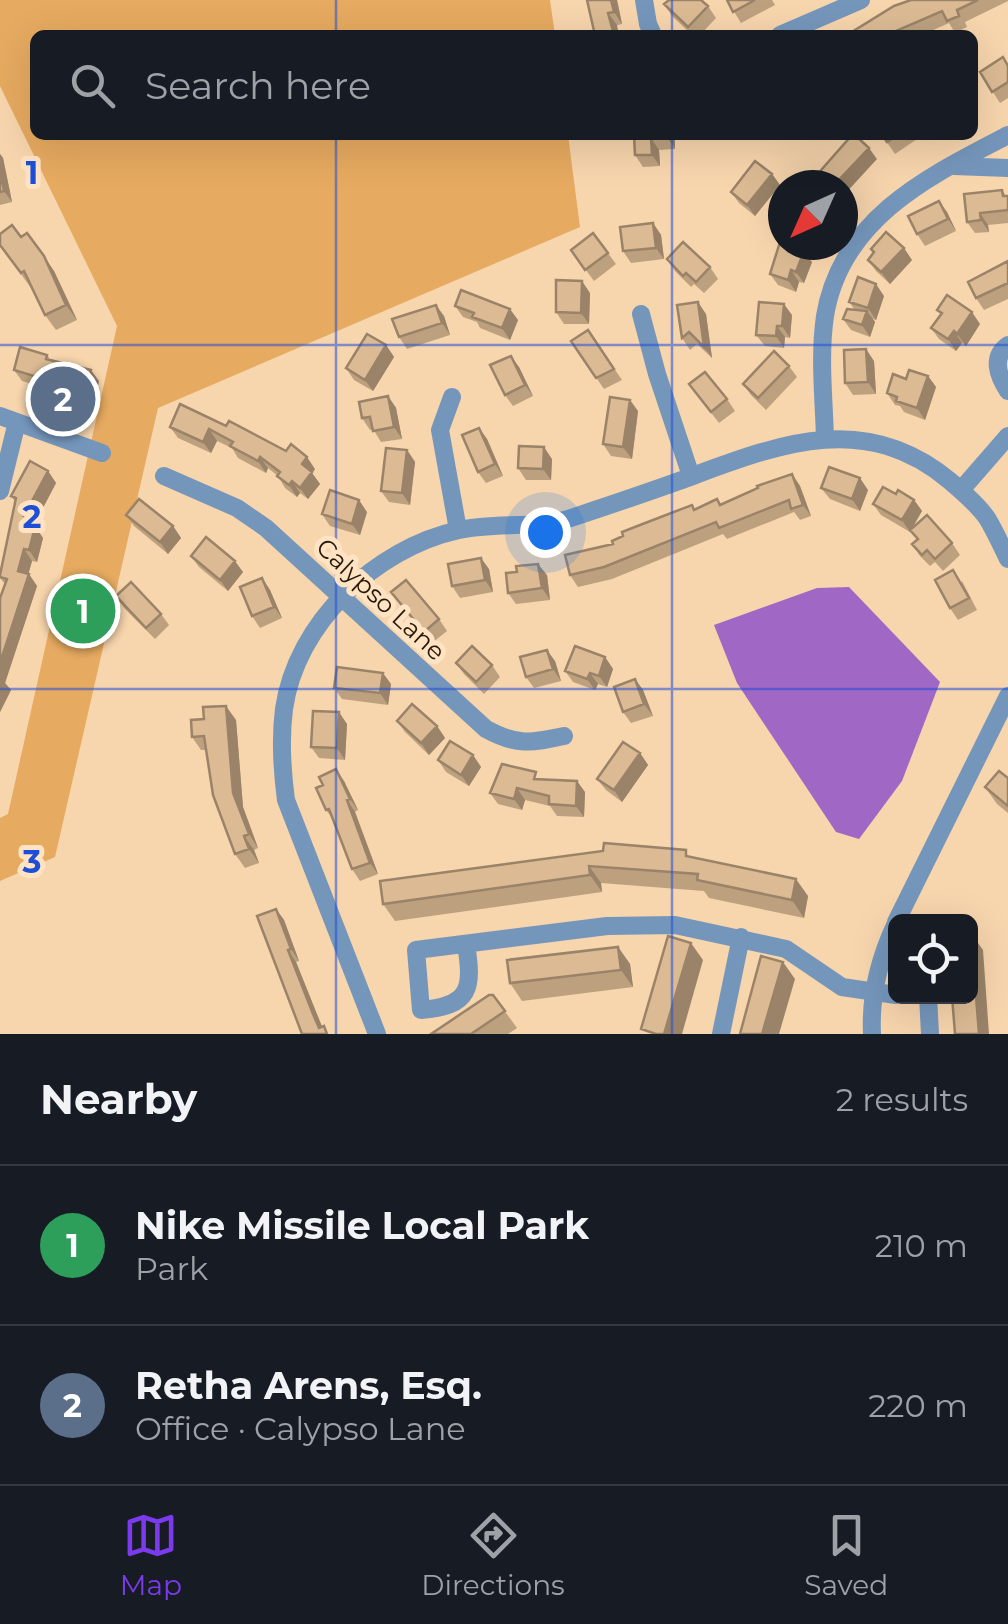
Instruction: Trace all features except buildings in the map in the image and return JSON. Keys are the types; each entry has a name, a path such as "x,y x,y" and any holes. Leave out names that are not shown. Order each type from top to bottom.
{"street":[{"path":"644,0 651,30"},
{"path":"792,30 862,0"},
{"path":"826,439 822,350 825,318 835,282 850,251 880,213 901,195 1008,135"},
{"path":"948,166 1008,168"},
{"path":"642,314 657,374 692,476"},
{"path":"1008,345 1002,348 997,362 998,376 1008,391"},
{"path":"452,397 440,430 458,530"},
{"path":"0,491 8,419 102,453"},
{"path":"960,490 1008,436"},
{"path":"377,1034 286,800 281,762 284,706 300,658 318,625 367,573 398,552 458,530 566,520 777,445 826,439 869,442 900,451 934,468 986,517 1008,558"},
{"name":"Calypso Lane","path":"164,476 236,508 291,549 486,728 514,742 564,736"},
{"path":"900,914 1008,696"},
{"path":"466,944 607,926 675,925 786,949 842,987 888,995"},
{"path":"721,1034 741,938"},
{"path":"872,1034 879,963 888,941"},
{"path":"928,1004 930,1034"}],"shaded area":[{"path":"0,0 550,0 554,30 30,30 30,140 569,140 580,227 158,408 55,857 0,881 0,818 8,814 117,326 0,86"},
{"path":"849,587 940,682 902,781 859,839 836,832 737,683 714,625 817,588"}],"place":[{"name":"Retha Arens, Esq.","path":"63,399"},
{"name":"Nike Missile Local Park","path":"83,611"}]}
